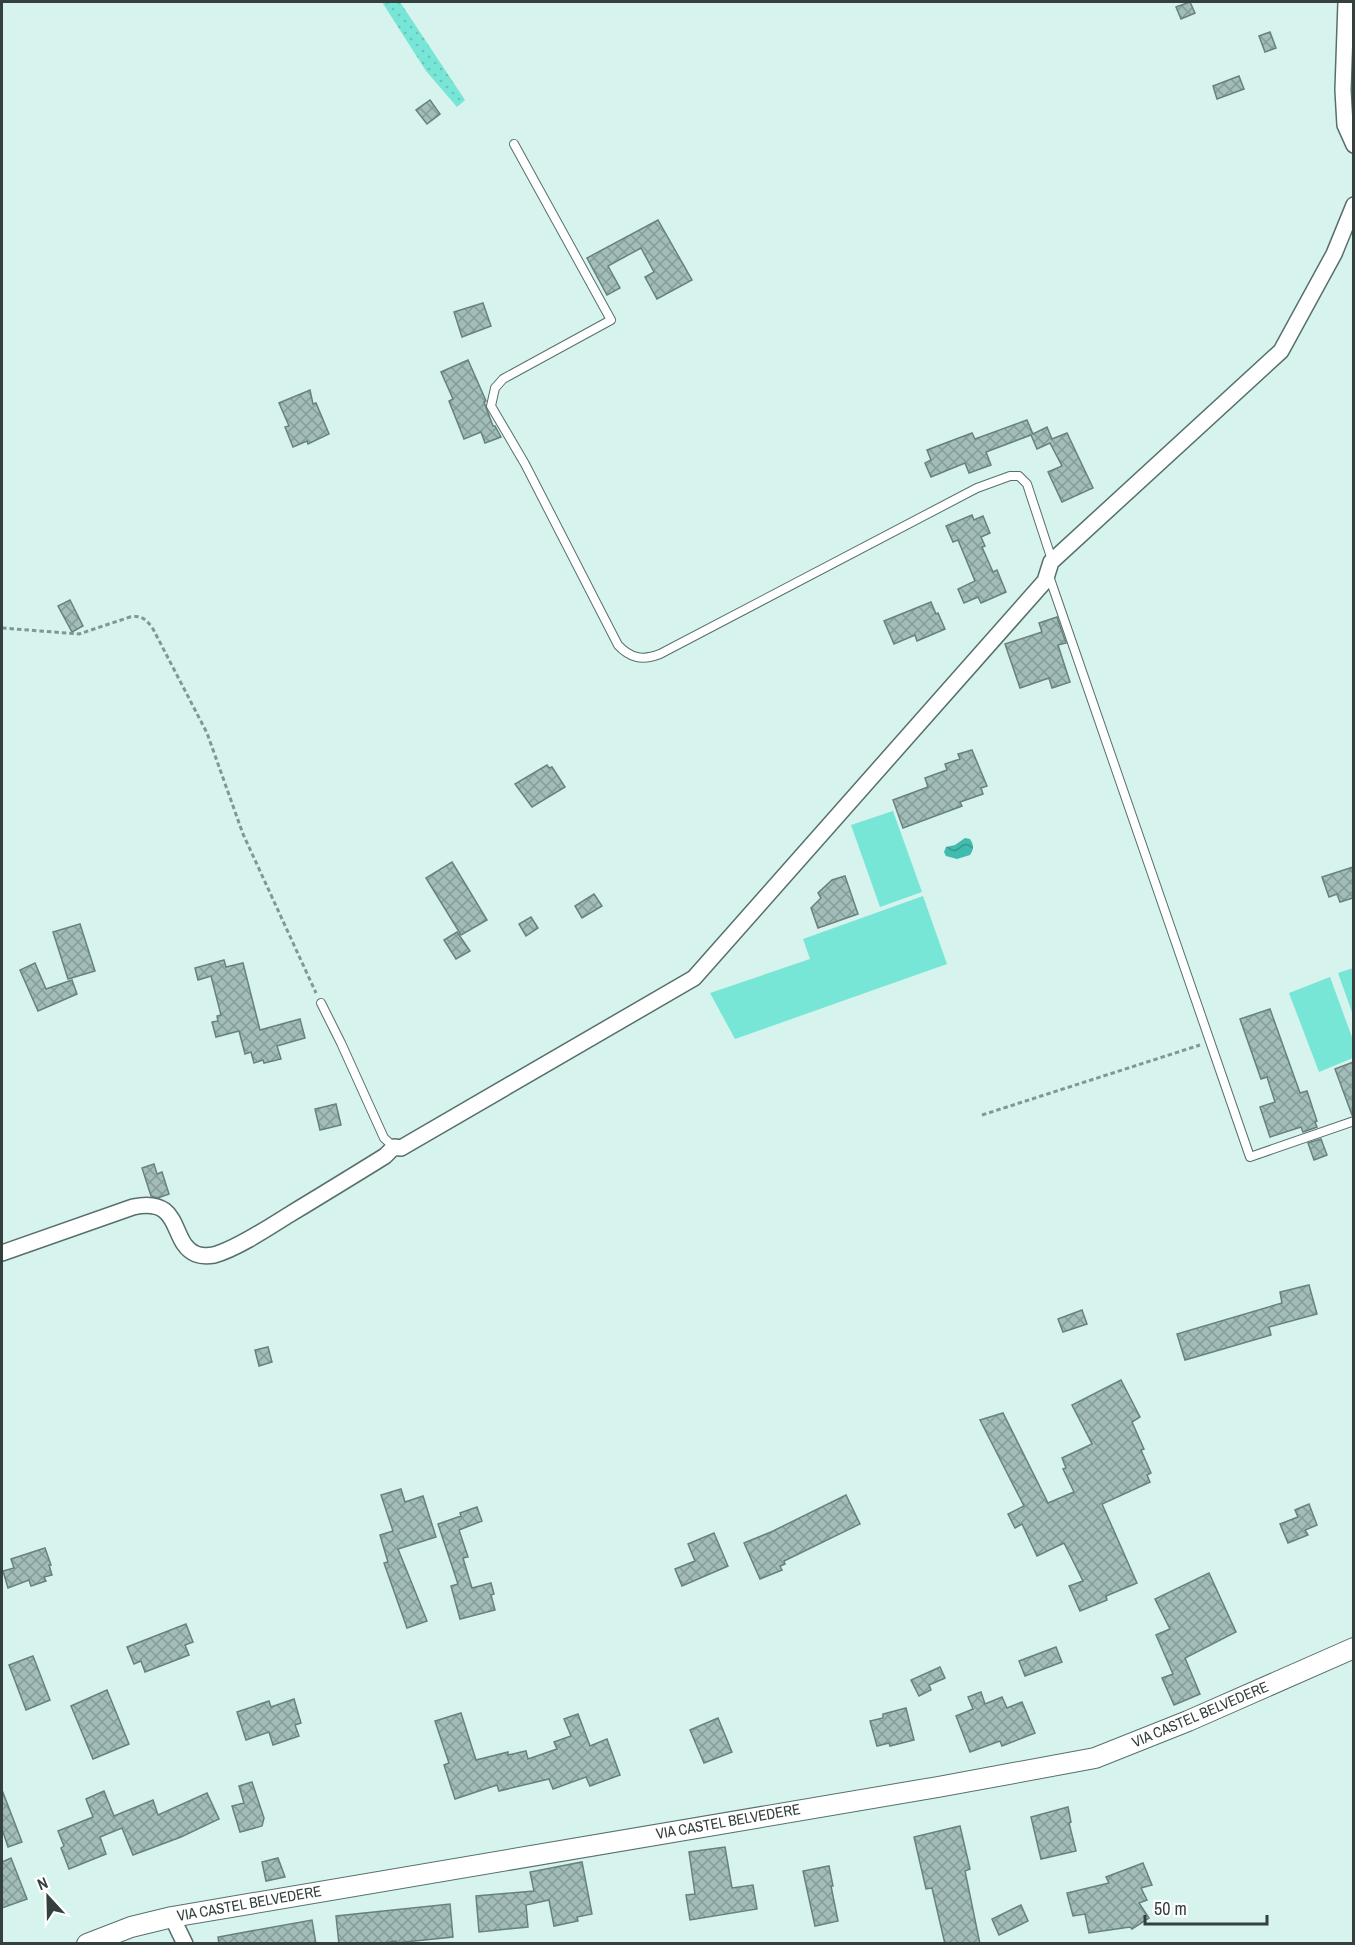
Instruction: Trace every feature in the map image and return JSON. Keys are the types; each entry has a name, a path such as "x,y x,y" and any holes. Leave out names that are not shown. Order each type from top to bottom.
{"street":[{"path":"1346,2 1343,90 1345,125 1353,145"},
{"path":"2,1253 147,1204 158,1206 173,1220 187,1247 194,1253 204,1256 214,1255 258,1235 385,1156 394,1147 401,1148 694,978 1045,581 1049,567 1281,351 1334,255 1353,205"},
{"name":"VIA CASTEL BELVEDERE","path":"87,1944 131,1926 172,1917 1095,1758 1188,1721 1353,1648"},
{"path":"172,1917 185,1944"}],"lane":[{"path":"514,144 611,320 503,379 495,388 491,405 525,464 618,645 627,655 637,658 650,658 660,654 977,488 1010,476 1019,476 1027,484 1051,557 1049,567 1119,782 1250,1157 1353,1121"},
{"path":"321,1003 384,1138 394,1147"}],"path":[{"path":"2,628 79,634 130,617 138,616 145,619 158,638 207,733 243,834 321,1003"},
{"path":"982,1115 1210,1041"}],"shaded area":[{"path":"382,2 400,2 465,100 457,107 426,71"},
{"path":"893,811 922,892 880,907 851,825"},
{"path":"923,896 947,964 735,1039 710,993 810,959 803,939"},
{"path":"1354,968 1353,1015 1338,973"},
{"path":"1330,977 1353,1040 1353,1058 1319,1072 1289,993"}],"water":[{"path":"965,838 970,839 972,843 973,849 970,855 957,859 946,856 944,852 946,847 955,845"}],"building":[{"path":"1190,2 1195,13 1181,19 1176,7"},
{"path":"1270,32 1276,48 1265,52 1259,36"},
{"path":"1239,76 1244,89 1217,99 1213,86"},
{"path":"430,100 440,114 427,124 416,110"},
{"path":"658,220 692,280 657,299 645,277 654,272 641,248 608,266 620,288 607,295 587,258"},
{"path":"483,303 491,326 462,337 454,312"},
{"path":"468,360 486,401 484,402 493,426 501,437 485,443 481,432 464,439 449,401 453,399 441,372"},
{"path":"310,390 313,404 316,403 329,434 308,444 307,441 293,447 285,427 289,426 279,403"},
{"path":"1027,420 1033,434 1047,427 1052,439 1067,433 1093,488 1062,502 1048,472 1062,466 1050,443 1037,449 1031,435 986,452 991,465 969,473 965,463 931,477 925,463 931,460 927,450 972,433 975,439"},
{"path":"972,515 974,520 983,516 990,533 981,537 985,546 982,547 993,572 997,570 1006,592 981,603 978,597 964,603 958,589 975,581 958,540 953,542 946,526"},
{"path":"70,600 83,626 72,632 58,606"},
{"path":"931,602 945,629 917,641 915,635 894,644 884,621"},
{"path":"1057,617 1066,643 1058,645 1070,682 1052,688 1049,678 1020,688 1005,644 1042,632 1039,623"},
{"path":"972,750 987,786 981,788 983,794 960,802 962,806 903,828 893,800 928,787 925,778 947,770 945,764 960,759 958,754"},
{"path":"547,765 549,768 552,767 565,787 532,807 515,784"},
{"path":"452,862 487,920 461,935 426,878"},
{"path":"1353,867 1353,898 1340,902 1337,894 1329,897 1322,877"},
{"path":"845,876 858,914 818,928 811,908 821,898 818,893 832,880"},
{"path":"594,894 602,906 582,918 575,906"},
{"path":"531,917 538,928 526,936 519,924"},
{"path":"80,924 95,971 68,979 53,932"},
{"path":"457,932 470,951 456,959 444,940"},
{"path":"224,960 226,967 243,963 260,1030 300,1019 305,1038 277,1046 281,1059 254,1063 251,1052 245,1054 239,1031 216,1037 212,1022 218,1021 217,1016 221,1015 211,976 198,980 195,968"},
{"path":"35,963 46,989 72,980 77,994 38,1011 20,970"},
{"path":"1270,1009 1300,1093 1307,1091 1317,1127 1303,1132 1301,1127 1270,1137 1260,1107 1275,1102 1267,1077 1261,1079 1240,1019"},
{"path":"1353,1062 1353,1115 1352,1115 1335,1069"},
{"path":"336,1104 341,1125 320,1130 315,1109"},
{"path":"1321,1139 1327,1155 1314,1160 1308,1143"},
{"path":"154,1164 157,1174 162,1172 169,1194 158,1198 151,1196 142,1168"},
{"path":"1309,1285 1317,1314 1269,1327 1271,1335 1185,1360 1177,1334 1282,1303 1280,1292"},
{"path":"1082,1310 1087,1324 1063,1332 1058,1319"},
{"path":"268,1347 272,1362 259,1366 255,1350"},
{"path":"1121,1380 1140,1417 1132,1422 1144,1449 1141,1450 1151,1473 1147,1475 1150,1482 1102,1504 1137,1583 1106,1596 1107,1600 1080,1611 1069,1586 1083,1581 1064,1543 1037,1556 1022,1524 1015,1528 1008,1514 1024,1506 980,1420 1003,1413 1048,1503 1074,1492 1063,1469 1066,1468 1062,1458 1092,1444 1072,1405"},
{"path":"401,1489 405,1502 423,1496 436,1537 398,1549 427,1621 407,1628 384,1563 388,1562 380,1535 393,1531 381,1495"},
{"path":"846,1495 860,1524 784,1561 785,1564 780,1566 782,1570 760,1579 744,1543"},
{"path":"1309,1504 1317,1525 1305,1530 1308,1535 1288,1543 1280,1524 1298,1517 1295,1510"},
{"path":"477,1507 482,1521 459,1530 468,1557 463,1558 472,1588 491,1583 495,1610 460,1619 451,1586 458,1584 438,1524 461,1516 460,1513"},
{"path":"714,1533 728,1566 682,1586 675,1569 695,1561 688,1544"},
{"path":"45,1548 52,1575 44,1577 46,1581 31,1586 29,1580 8,1588 3,1571 14,1568 11,1559"},
{"path":"1209,1573 1236,1632 1185,1658 1200,1694 1174,1705 1162,1678 1173,1674 1156,1635 1170,1629 1155,1599"},
{"path":"186,1624 193,1642 185,1645 189,1655 145,1672 141,1661 134,1664 127,1647"},
{"path":"1056,1647 1062,1662 1025,1676 1019,1661"},
{"path":"33,1656 50,1700 26,1710 9,1665"},
{"path":"940,1667 945,1678 929,1685 931,1690 919,1696 911,1680"},
{"path":"107,1690 129,1744 93,1759 71,1706"},
{"path":"981,1692 985,1704 1002,1697 1007,1708 1022,1702 1035,1733 1002,1746 1000,1741 970,1752 956,1716 973,1709 968,1697"},
{"path":"294,1699 301,1723 295,1725 299,1736 273,1745 269,1732 246,1740 237,1712 269,1701 271,1707"},
{"path":"906,1708 914,1740 890,1746 889,1743 877,1746 870,1721 883,1718 883,1714"},
{"path":"461,1713 476,1760 508,1752 508,1755 526,1751 528,1759 557,1749 554,1742 571,1736 564,1719 578,1714 590,1746 607,1739 620,1775 590,1786 586,1777 553,1789 549,1779 499,1791 497,1785 455,1799 444,1765 449,1763 435,1721"},
{"path":"718,1718 732,1752 704,1763 690,1730"},
{"path":"252,1782 264,1818 262,1826 240,1832 232,1806 244,1803 239,1786"},
{"path":"2,1790 22,1842 8,1847 2,1829"},
{"path":"104,1791 114,1816 153,1800 158,1815 207,1793 219,1819 181,1837 133,1855 122,1828 100,1837 106,1854 69,1869 61,1848 64,1846 58,1831 93,1817 86,1799"},
{"path":"1068,1807 1071,1822 1069,1823 1076,1851 1041,1859 1031,1817"},
{"path":"960,1826 970,1869 965,1871 980,1944 945,1944 932,1888 926,1889 914,1837"},
{"path":"725,1847 732,1888 753,1885 757,1909 690,1920 686,1895 695,1894 689,1852"},
{"path":"11,1858 27,1899 2,1908 2,1862"},
{"path":"278,1858 285,1877 266,1881 262,1862"},
{"path":"582,1862 592,1914 577,1917 578,1921 554,1926 549,1900 526,1905 528,1927 479,1932 476,1896 534,1891 530,1872"},
{"path":"1143,1863 1152,1885 1141,1888 1147,1900 1139,1903 1149,1918 1132,1929 1130,1927 1089,1933 1085,1914 1073,1916 1067,1893 1109,1883 1106,1877"},
{"path":"829,1866 838,1921 815,1926 803,1871"},
{"path":"450,1904 453,1937 396,1943 396,1941 376,1944 339,1944 336,1916"},
{"path":"1021,1905 1028,1921 999,1935 992,1919"},
{"path":"312,1920 316,1944 219,1944 218,1937"}]}
